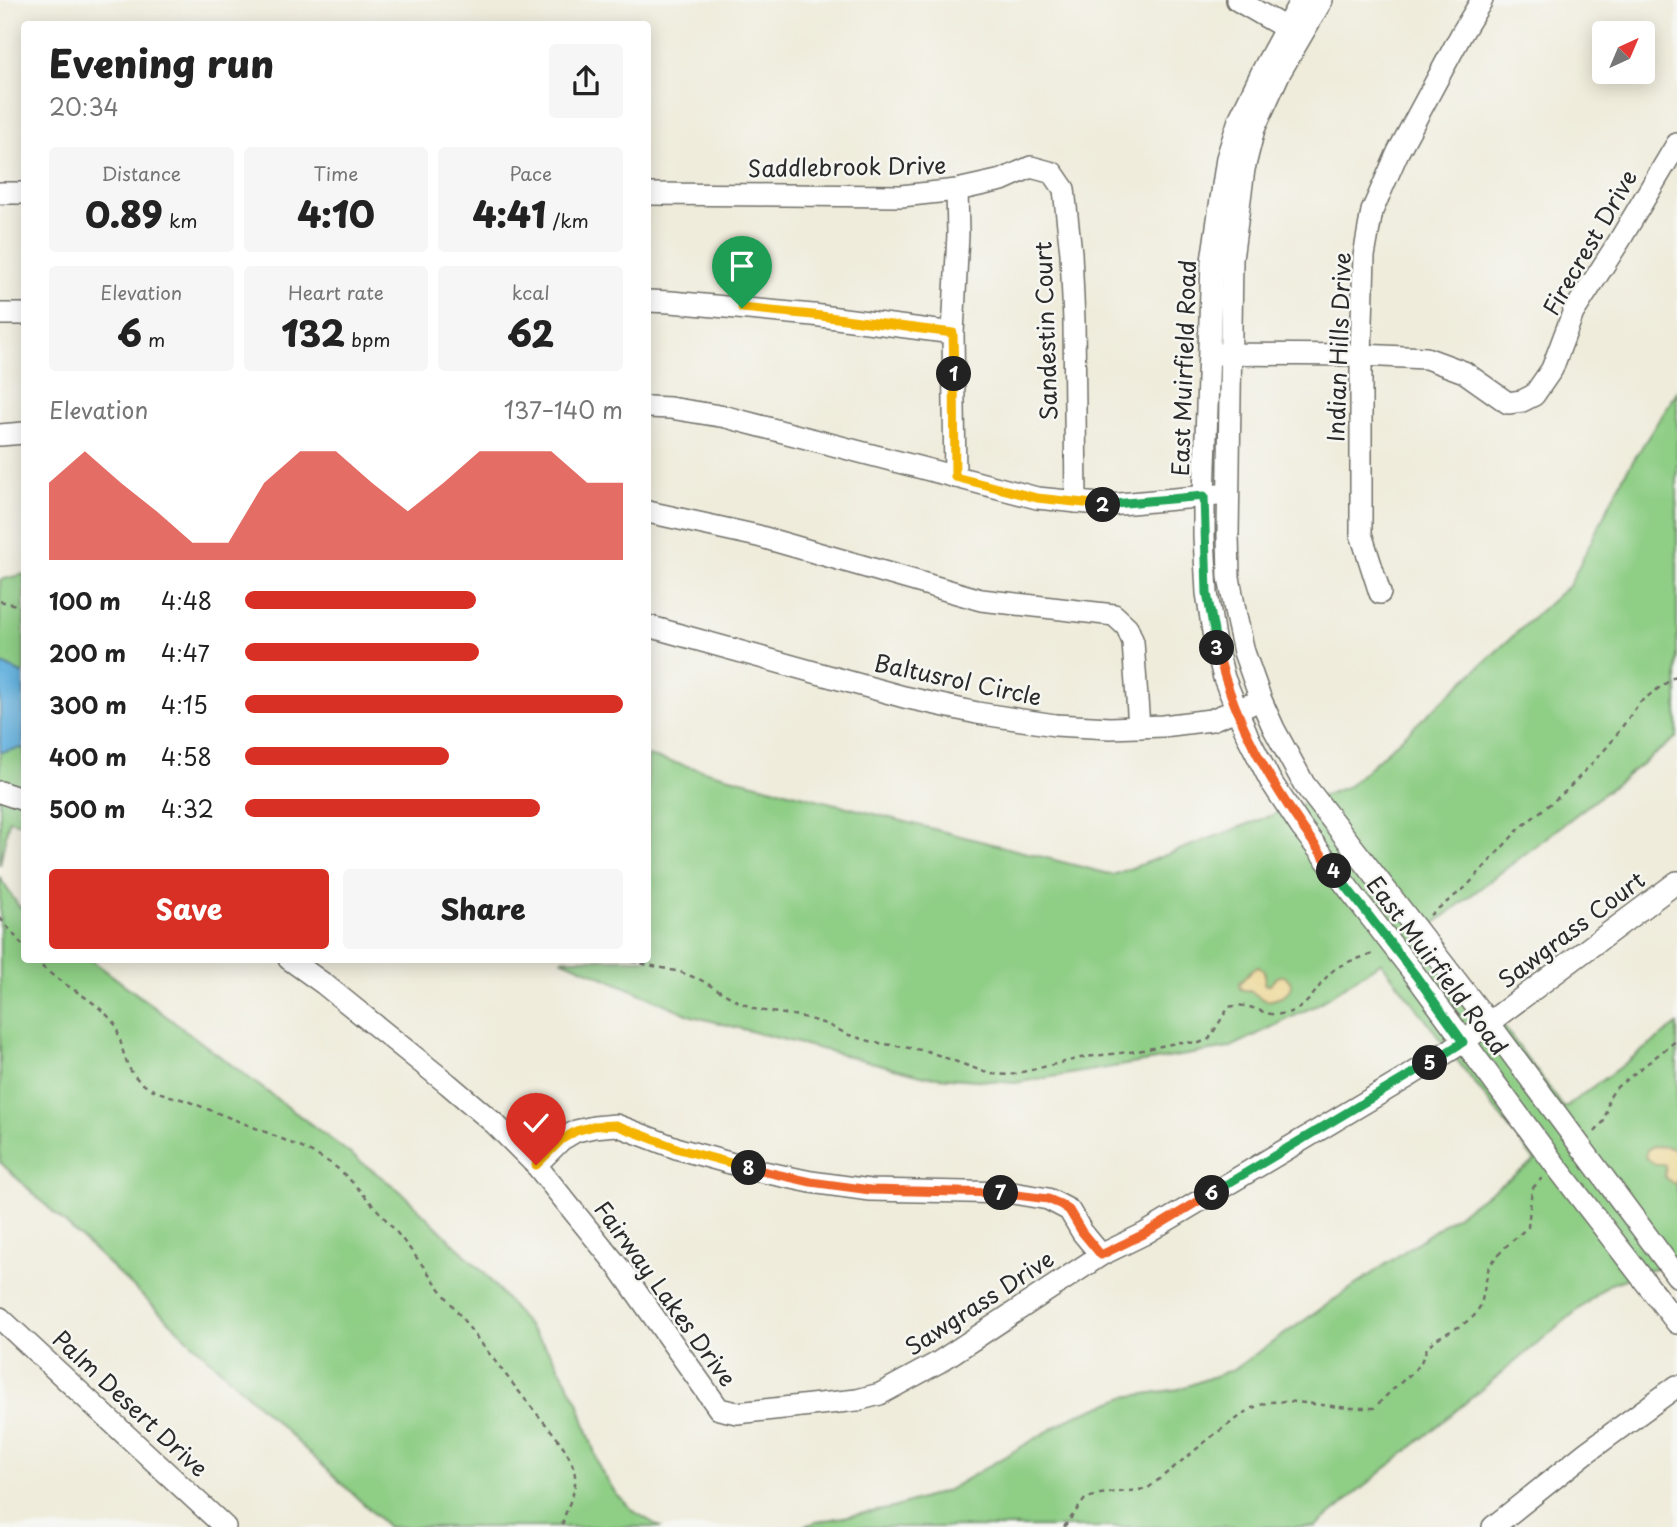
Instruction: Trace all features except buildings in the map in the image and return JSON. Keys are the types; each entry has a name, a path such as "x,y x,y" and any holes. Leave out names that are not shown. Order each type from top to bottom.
{"street":[{"path":"1237,0 1293,32"},
{"path":"1301,0 1279,74 1254,129 1244,169 1220,354 1361,355"},
{"path":"1293,32 1322,0"},
{"name":"Indian Hills Drive","path":"1380,593 1361,534 1364,256 1372,211 1398,152 1482,0"},
{"name":"Firecrest Drive","path":"1361,355 1426,358 1464,372 1508,403 1522,401 1534,395 1552,369 1573,313 1677,144"},
{"name":"Saddlebrook Drive","path":"651,194 901,196 957,190 1002,180 1031,167 1044,169"},
{"name":"Sandestin Court","path":"1044,169 1053,173 1064,188 1071,253 1076,502"},
{"path":"955,477 953,333 958,234 957,190"},
{"path":"0,193 21,193"},
{"path":"651,301 813,315 953,333"},
{"path":"0,314 21,314"},
{"name":"East Muirfield Road","path":"1220,354 1229,495 1229,577 1244,652 1274,729 1304,785 1489,1023 1677,1276"},
{"name":"East Muirfield Road","path":"1220,354 1204,496 1207,593 1224,678 1237,711 1270,779 1301,827 1677,1323"},
{"path":"651,407 726,417 1037,498 1109,505 1229,495"},
{"path":"0,435 21,433"},
{"path":"651,513 758,536 982,600 1114,615 1127,626 1133,642 1139,727"},
{"name":"Baltusrol Circle","path":"651,627 904,697 976,713 1068,726 1139,727 1211,720 1261,700"},
{"path":"0,792 21,799"},
{"name":"Sawgrass Court","path":"1463,1042 1677,882"},
{"name":"Fairway Lakes Drive","path":"295,963 448,1084 495,1124 536,1165 620,1269 719,1409"},
{"name":"Sawgrass Drive","path":"719,1409 737,1413 857,1400 880,1394 939,1362 1101,1255 1144,1234 1463,1042"},
{"path":"536,1165 561,1140 576,1131 594,1126 616,1125 679,1149 811,1182 870,1190 1013,1193 1048,1199 1069,1210 1082,1232 1101,1255"},
{"name":"Palm Desert Drive","path":"0,1318 226,1527"},
{"path":"1493,1527 1587,1452 1677,1386"}],"path":[{"path":"0,601 21,606"},
{"path":"1414,927 1466,887 1519,829 1567,790 1609,745 1640,702 1677,675"},
{"path":"0,918 21,943"},
{"path":"640,963 681,972 701,980 757,1010 799,1016 873,1042 927,1051 990,1074 1010,1075 1085,1056 1138,1051 1180,1042 1199,1043 1209,1039 1229,1007 1244,1005 1267,1014 1286,1013 1300,1008 1310,1000 1334,970 1350,961 1373,954 1391,943"},
{"path":"38,963 101,1007 116,1025 126,1065 132,1075 148,1088 292,1143 330,1163 356,1186 391,1224 571,1460 575,1488 564,1513 562,1527"},
{"path":"1580,1147 1604,1121 1608,1099 1617,1087 1677,1040"},
{"path":"1064,1527 1086,1499 1100,1494 1147,1489 1214,1434 1252,1408 1269,1402 1287,1401 1374,1408 1413,1372 1434,1340 1474,1316 1481,1305 1489,1266 1504,1248 1528,1227 1532,1189 1556,1166"}],"green space":[{"path":"1677,391 1677,737 1430,927 1564,1108 1677,1025 1677,1261 1608,1285 1315,1527 802,1527 893,1508 946,1491 1074,1416 1125,1397 1179,1389 1234,1369 1535,1161 1381,962 1315,1006 1229,1048 1015,1083 925,1076 692,1016 570,963 651,963 651,757 1113,875 1349,786 1570,584 1623,477"},
{"path":"21,575 21,823 9,820 0,865 0,580"},
{"path":"0,878 21,908 21,963 95,963 400,1191 485,1274 553,1356 578,1402 600,1469 617,1495 635,1512 660,1527 388,1527 0,1162"}],"sand":[{"path":"1259,967 1264,972 1266,985 1285,976 1292,986 1288,992 1267,1001 1240,989 1239,983"},
{"path":"1653,1146 1677,1150 1677,1184 1669,1182 1665,1177 1664,1164 1655,1164 1645,1157 1647,1150"}],"water":[{"path":"0,663 21,673 21,748 0,752"}],"route":[{"path":"536,1165 561,1140 576,1131 594,1126 616,1125 679,1149 811,1182 870,1190 1013,1193 1048,1199 1069,1210 1082,1232 1101,1255 1144,1234 1463,1042 1416,976 1301,827 1270,779 1250,739 1224,678 1214,638 1207,593 1204,496 1109,505 1037,498 955,477 953,333 742,308"}]}
